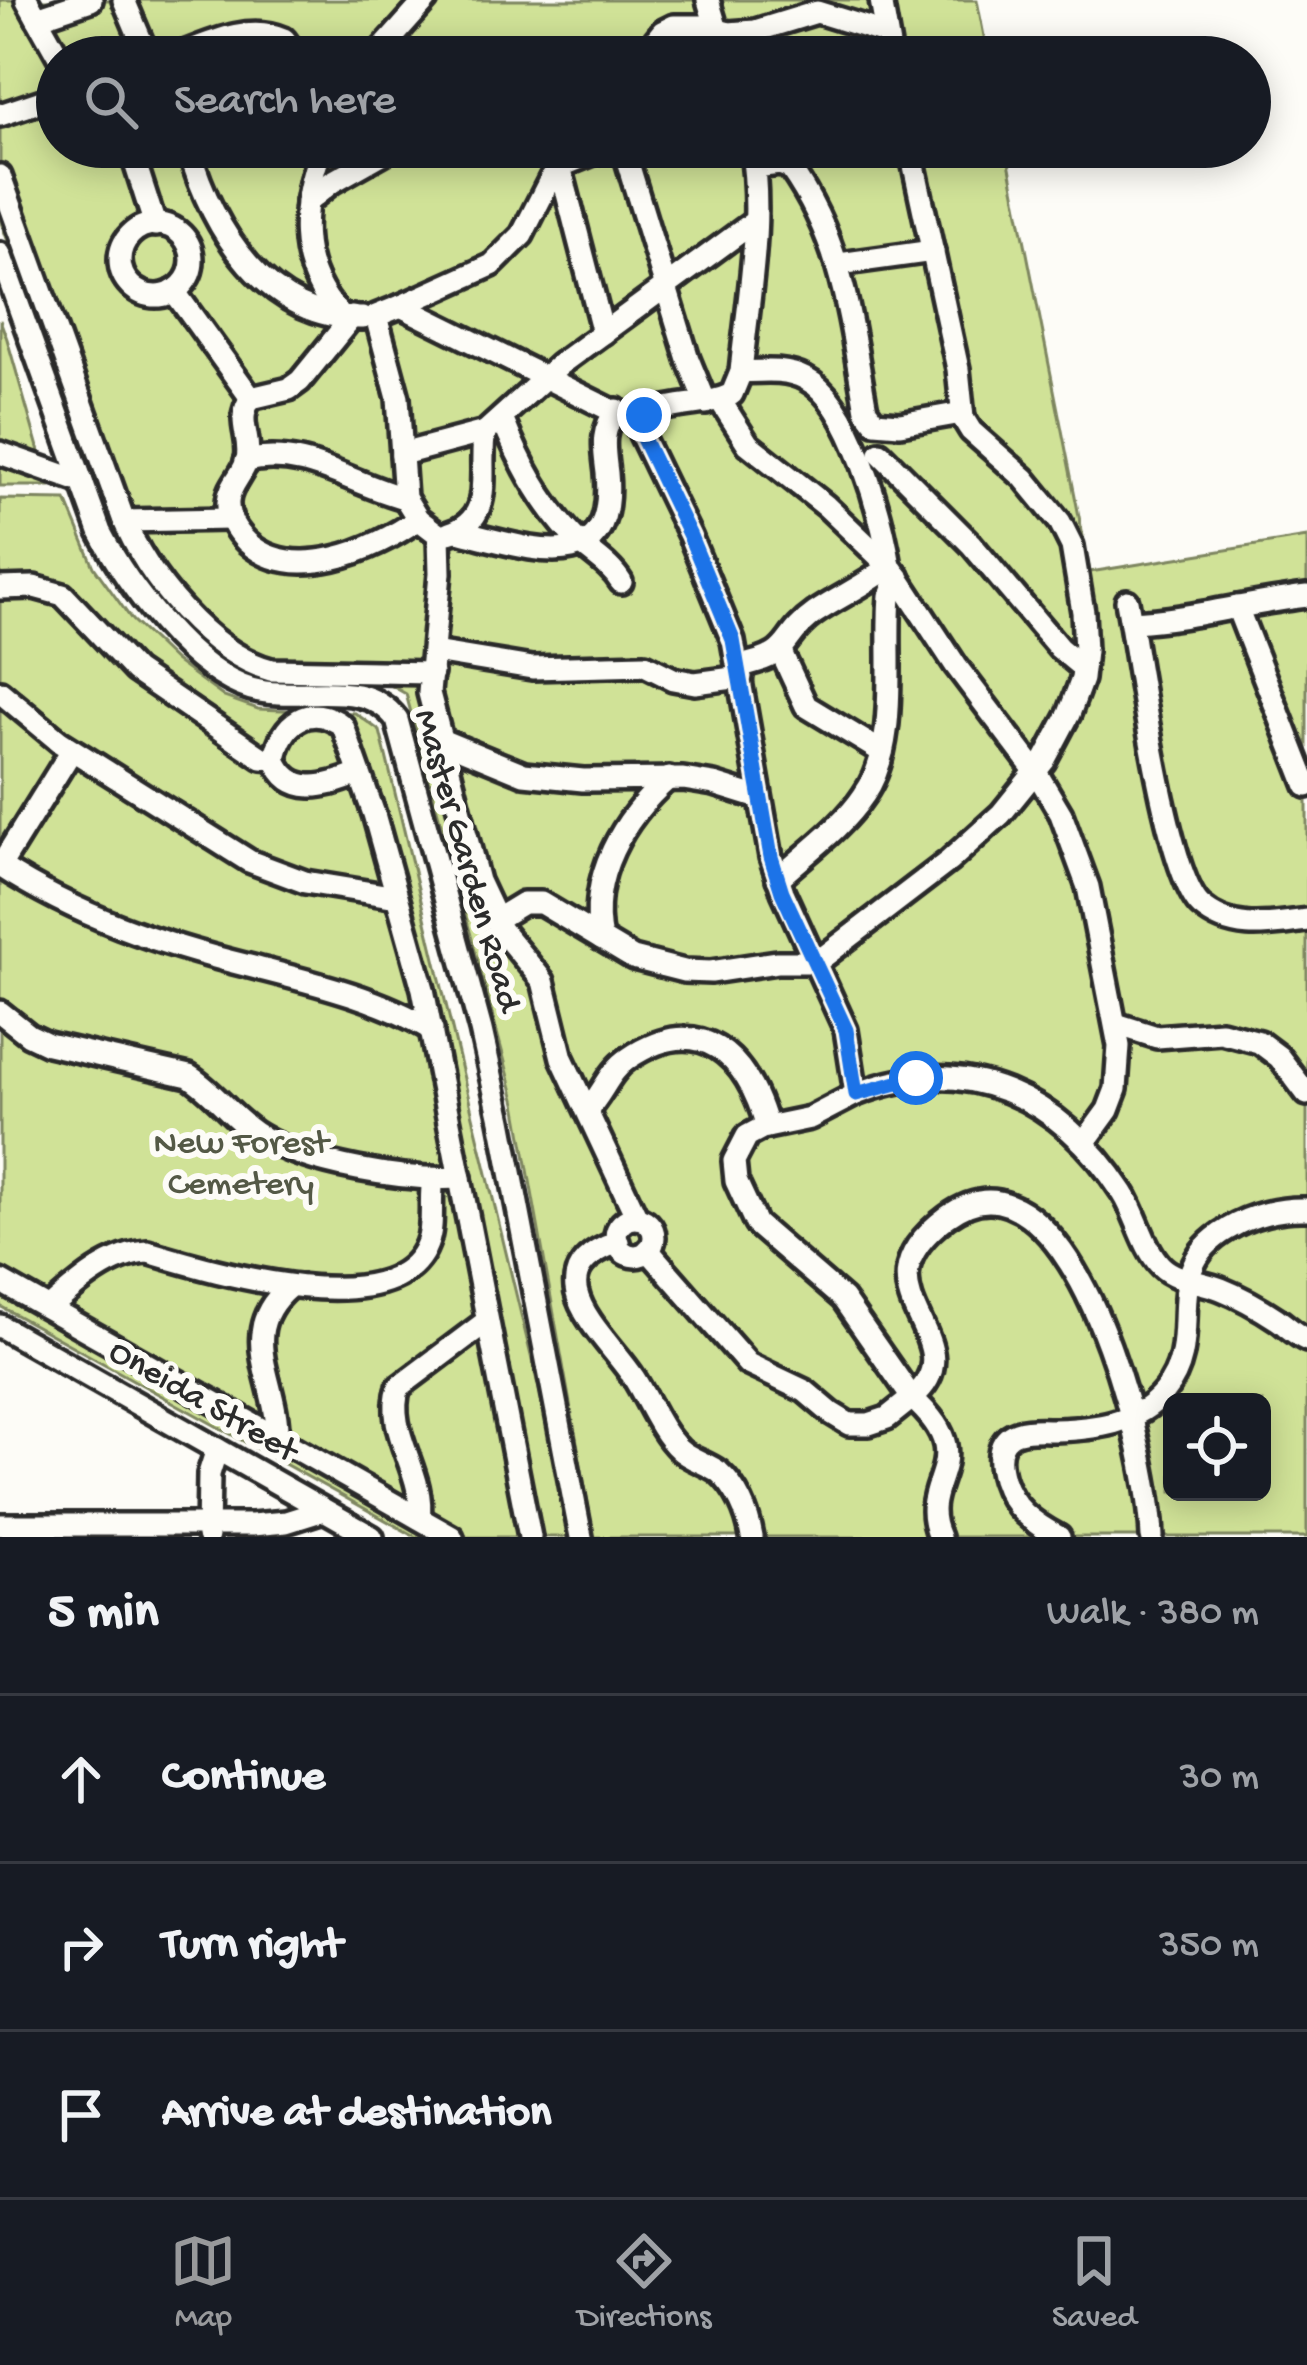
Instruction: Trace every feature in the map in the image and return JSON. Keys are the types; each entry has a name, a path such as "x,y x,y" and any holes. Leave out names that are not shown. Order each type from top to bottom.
{"street":[{"path":"47,36 32,9 91,0"},
{"path":"124,0 139,36"},
{"path":"393,36 425,0"},
{"path":"708,0 718,36"},
{"path":"880,0 886,36"},
{"path":"659,36 674,26 755,31 817,12 885,33"},
{"path":"233,36 256,32 272,36"},
{"path":"0,115 36,103"},
{"path":"137,168 155,225"},
{"path":"196,168 216,219 247,264 296,302 346,316 376,316 492,265 522,235 555,168"},
{"path":"316,168 303,227 305,250 321,290 346,316"},
{"path":"307,202 347,168"},
{"path":"561,168 603,333"},
{"path":"629,168 666,286 713,401 748,444 826,506 894,572 1061,814 1096,917 1116,1024 1116,1089 1108,1110 1084,1143"},
{"path":"483,435 536,489 582,547 618,577 607,553 604,522 609,502 605,424 732,394 741,372 755,221 753,168"},
{"path":"790,168 839,263 881,449 971,544 1059,648 1083,668"},
{"path":"495,920 523,903 541,903 633,958 684,971 818,962 978,836 1036,772 1069,714 1083,668 1083,612 1072,546 1048,505 971,431 962,412 958,369 915,168"},
{"path":"0,176 133,542 186,611 227,649 252,664 271,670 433,663 532,668 645,665 673,679 695,682 740,672 781,652 805,622 894,572"},
{"path":"403,454 483,435 544,379 755,221"},
{"path":"155,225 181,234 191,255 186,279 174,291 155,296 143,294 124,278 120,255 130,235 155,225"},
{"path":"839,263 933,251"},
{"name":"Master Garden Road","path":"0,254 82,482 118,567 139,595 205,662 236,682 266,692 366,694 385,704 397,721 486,1052 581,1537"},
{"path":"174,291 251,398"},
{"path":"401,306 626,416 716,595 740,672 759,798 778,879 846,1030 856,1094"},
{"path":"251,398 289,389 300,381 346,316"},
{"path":"376,316 393,375 405,498 418,519 448,533 551,550 582,547 604,522"},
{"path":"741,372 786,371 802,376 829,396 864,477 894,572 882,752 876,775 855,807 778,879"},
{"path":"251,398 241,424 253,455"},
{"path":"844,425 872,418 900,424 962,412"},
{"path":"864,477 900,424"},
{"path":"483,435 481,506 448,533 429,693 478,881 495,920 543,981 562,1058 637,1218 652,1227 654,1239 648,1250 630,1255 617,1242"},
{"path":"0,453 82,482"},
{"path":"253,455 303,460 405,498"},
{"path":"253,455 231,487 227,505 239,534 268,558 300,563 383,539 418,519"},
{"path":"124,521 230,519"},
{"path":"0,588 34,587 63,595 135,671 234,741 262,758 275,759"},
{"path":"1307,596 1206,616 1129,612 1155,758 1185,885 1200,905 1240,926 1307,920"},
{"path":"1237,608 1307,786"},
{"path":"781,652 806,706 882,752"},
{"path":"0,692 72,750 262,867 333,889 398,897"},
{"path":"358,774 327,785 300,786 286,778 275,759 283,731 292,721 322,715 343,726 374,814 432,1030 530,1537"},
{"path":"441,740 524,774 584,780 669,778 714,784 759,798"},
{"path":"72,750 0,866 3,875 136,934 318,984 432,1030"},
{"path":"601,939 597,896 607,862 632,820 669,778"},
{"path":"0,1012 48,1044 189,1076 261,1137 284,1147 349,1166 433,1179 460,1178"},
{"path":"1116,1024 1157,1037 1221,1032 1258,1042 1279,1057 1307,1094"},
{"path":"586,1109 627,1060 676,1038 697,1038 714,1044 743,1070 767,1127"},
{"path":"939,1537 933,1512 948,1459 946,1443 933,1419 896,1379 859,1317 775,1242 744,1205 734,1161 747,1136 811,1118 891,1082 961,1078 1033,1101 1084,1143 1132,1207 1159,1264 1260,1308 1307,1340"},
{"path":"50,1308 104,1266 130,1253 148,1252 289,1287 363,1287 402,1271 427,1245 433,1179"},
{"path":"648,1250 748,1364 805,1391 849,1424 869,1424 912,1399 925,1388 931,1372 932,1351 907,1288 905,1270 918,1242 964,1206 986,1201 1018,1209 1070,1266 1110,1344 1130,1417 1152,1537"},
{"path":"1059,1537 1031,1521 1011,1497 1001,1470 1003,1443 1012,1434 1089,1427 1130,1417 1150,1406 1176,1373 1184,1349 1187,1279 1202,1248 1218,1234 1256,1216 1307,1209"},
{"path":"637,1218 621,1225 617,1242 591,1257 580,1272 575,1288 578,1305 615,1349 679,1449 719,1473 738,1495 752,1537"},
{"path":"0,1281 447,1536"},
{"path":"278,1437 263,1366 262,1324 269,1307 289,1287"},
{"path":"419,1518 422,1502 395,1413 399,1387 470,1329 487,1321"},
{"name":"Oneida Street","path":"2,1330 372,1537"},
{"path":"208,1531 209,1474 217,1448"},
{"path":"0,1525 208,1531 286,1522 324,1510"}],"green space":[{"path":"0,0 977,0 984,36 36,36 36,168 1010,168 1090,572 1307,537 1307,1537 594,1537 516,1103 406,694 374,676 270,676 141,573 121,543 0,220"},
{"path":"0,320 7,339 49,486 0,486"},
{"name":"New Forest Cemetery","path":"0,499 66,500 94,567 132,620 175,661 224,697 258,709 355,713 380,731 560,1476 567,1537 416,1537 0,1306"}],"route":[{"path":"644,415 635,422 733,640 771,857 782,892 846,1030 856,1094 916,1078"}]}
